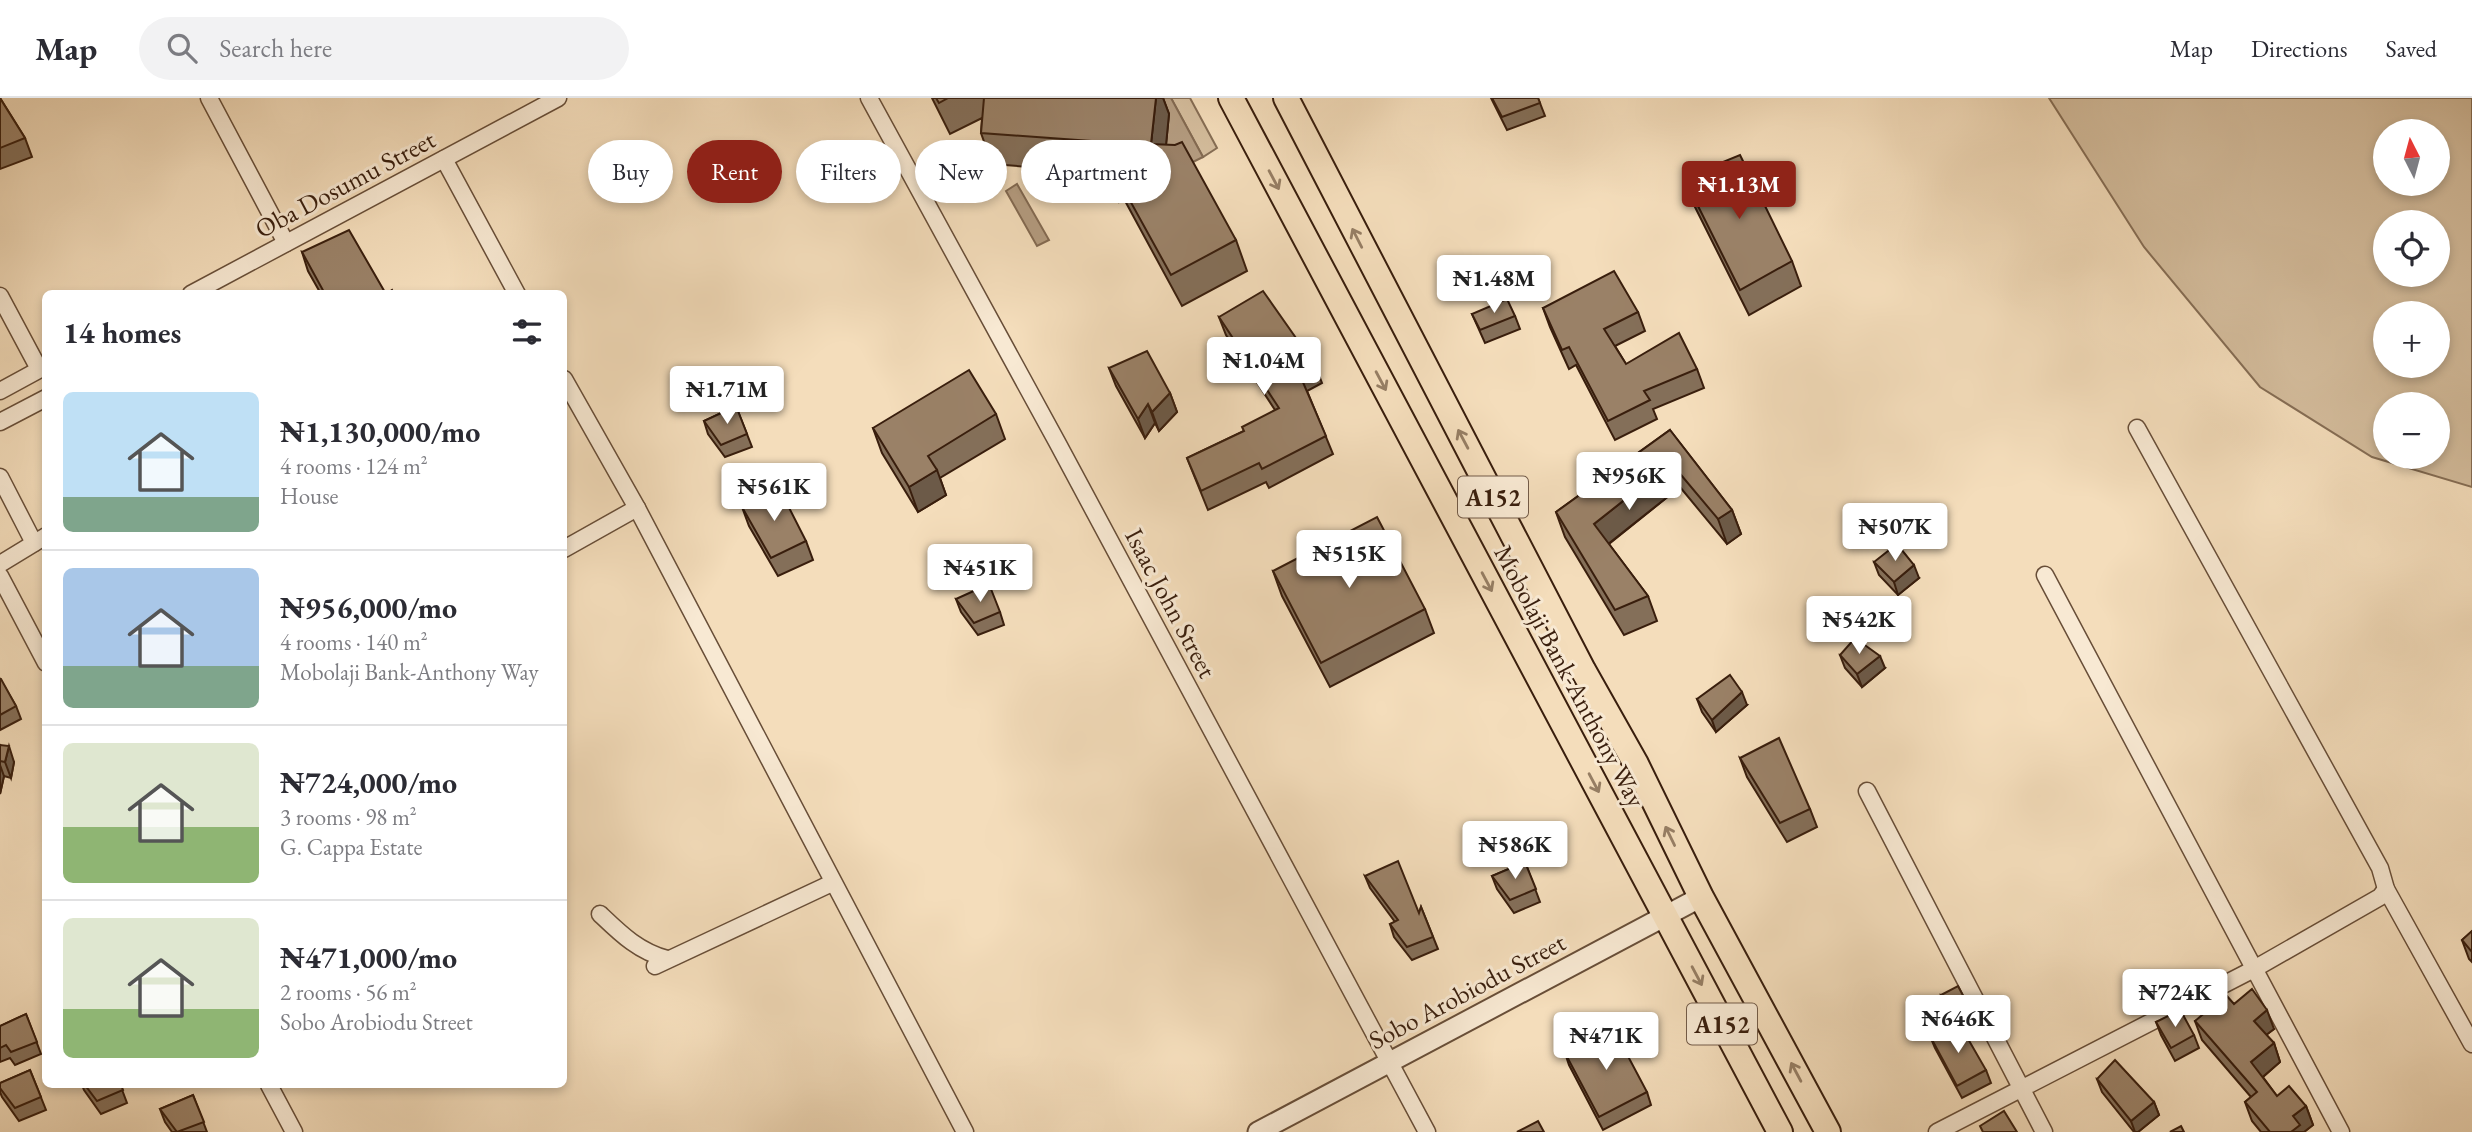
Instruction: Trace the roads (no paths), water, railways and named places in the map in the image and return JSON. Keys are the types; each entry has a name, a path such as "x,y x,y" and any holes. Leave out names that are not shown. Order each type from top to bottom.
{"main road":[{"name":"Mobolaji Bank-Anthony Way","path":"1231,98 1780,1132"},
{"name":"Mobolaji Bank-Anthony Way","path":"1286,98 1600,701 1636,764 1701,897 1829,1132"}],"street":[{"path":"209,98 286,243"},
{"name":"Oba Dosumu Street","path":"198,290 558,98"},
{"name":"Isaac John Street","path":"869,98 1058,442 1427,1132"},
{"path":"444,159 515,290"},
{"path":"0,296 42,365"},
{"path":"0,391 42,368"},
{"path":"567,384 637,508 965,1132"},
{"path":"0,422 42,400"},
{"path":"2137,428 2380,868 2386,889 2472,1044"},
{"path":"0,477 40,540 0,564"},
{"path":"567,547 637,508"},
{"path":"2045,575 2341,1132"},
{"path":"0,576 42,655"},
{"path":"1867,791 2045,1132"},
{"path":"600,914 638,948 661,962 832,883"},
{"path":"1937,1132 2254,969 2381,897 2386,889"},
{"name":"Sobo Arobiodu Street","path":"1258,1132 1701,897"},
{"path":"271,1088 295,1132"}]}
